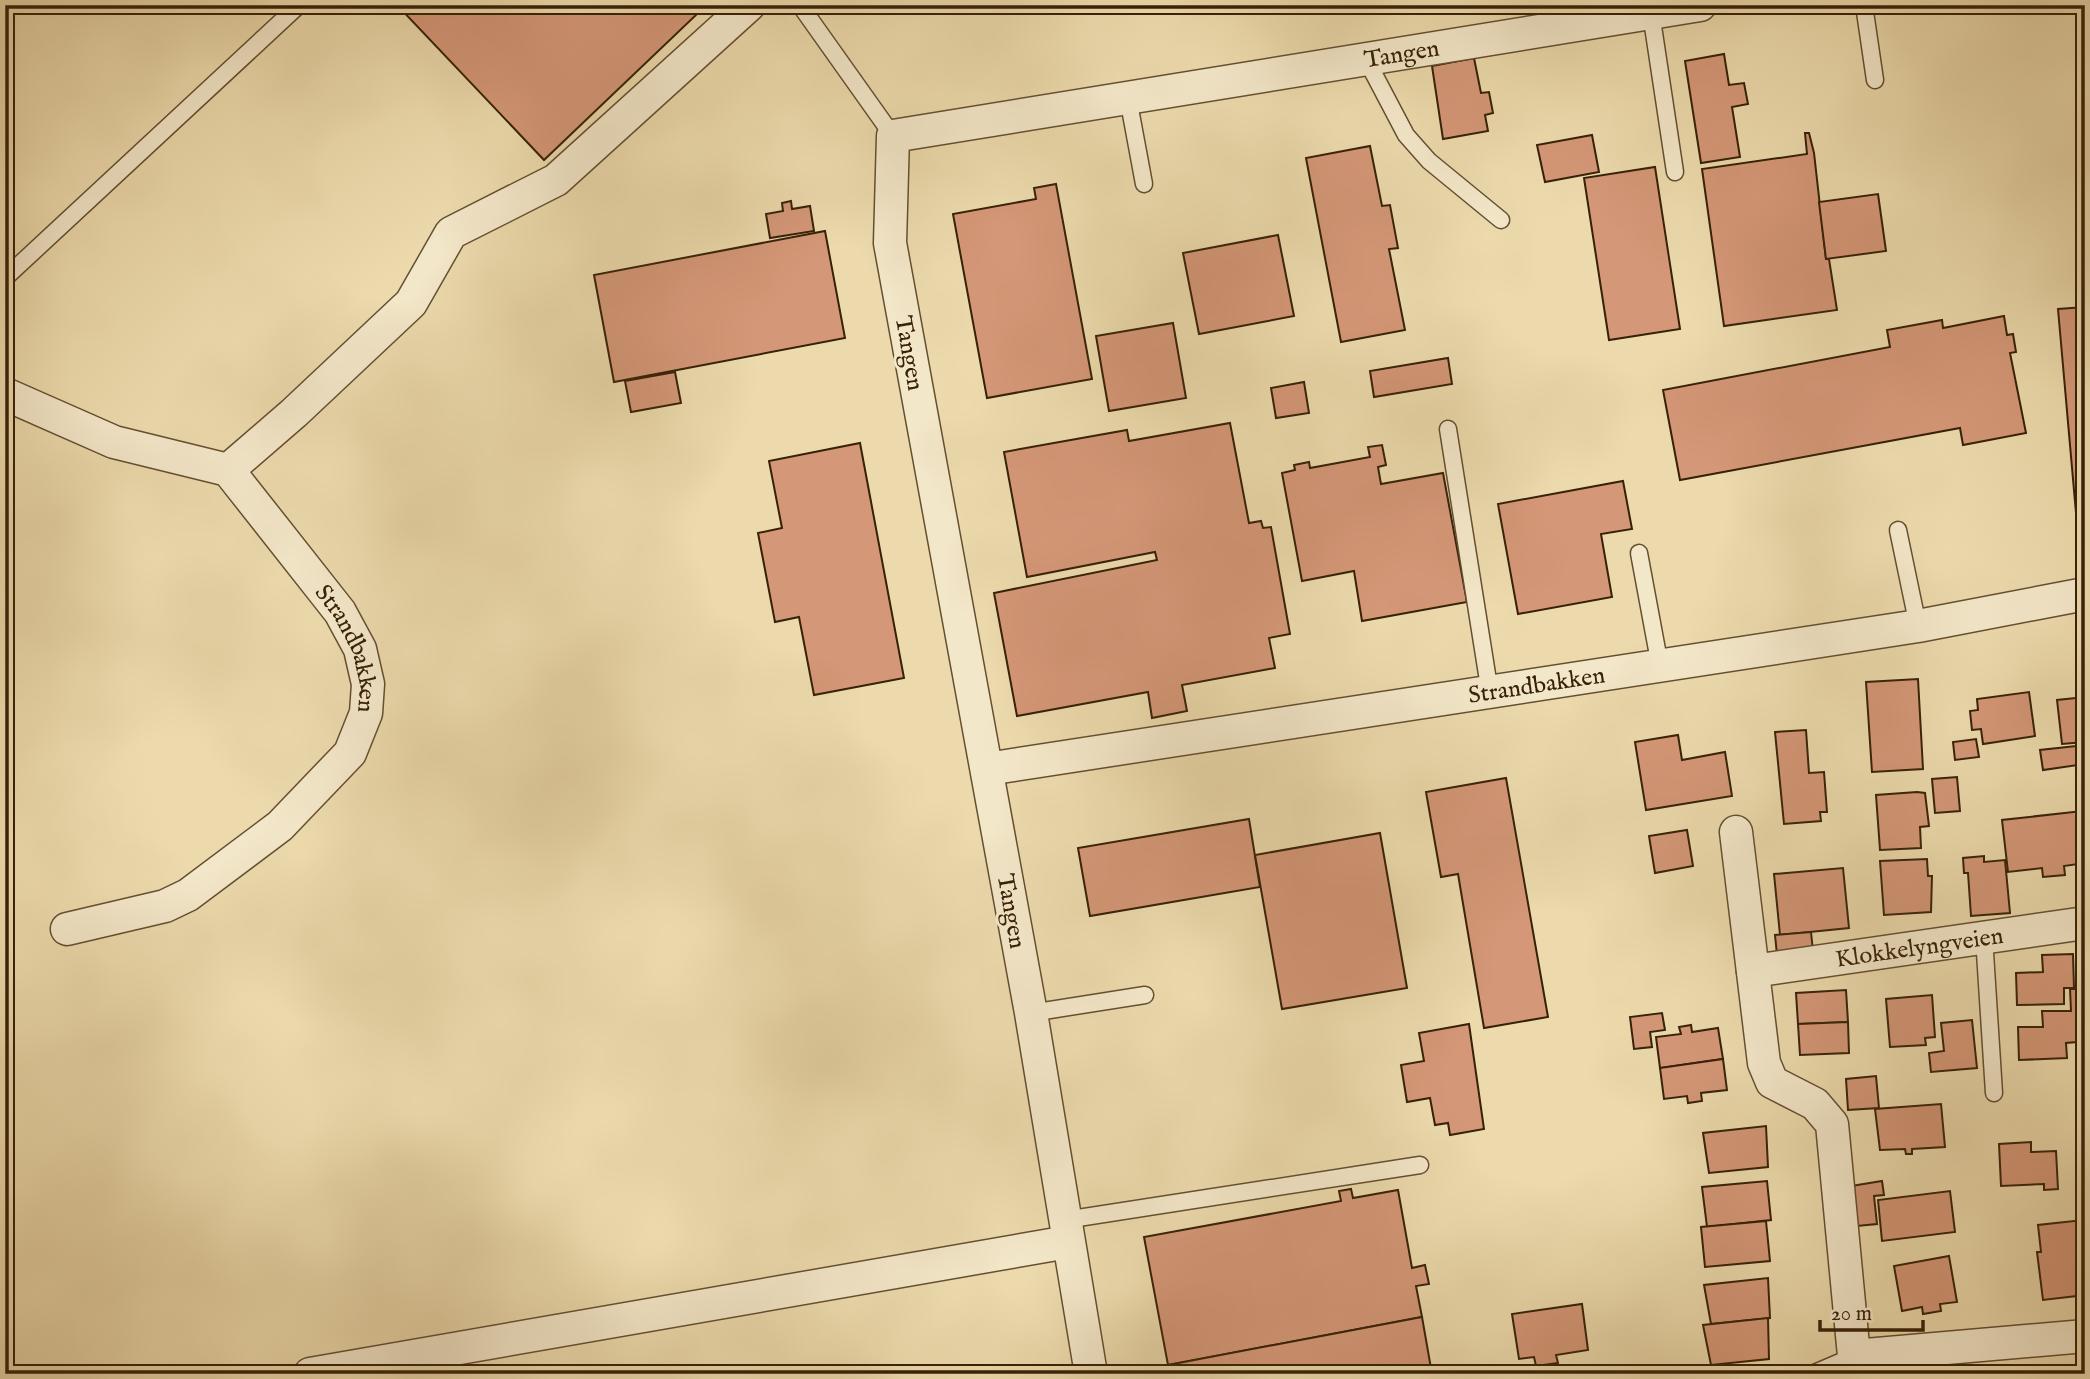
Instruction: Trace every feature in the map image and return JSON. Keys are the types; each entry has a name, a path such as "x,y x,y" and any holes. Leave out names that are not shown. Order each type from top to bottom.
{"street":[{"path":"5,394 114,442 228,470 295,413 411,303 452,233 556,180 750,5"},
{"name":"Tangen","path":"1091,1374 1031,1013 890,243 892,136 1700,5"},
{"name":"Strandbakken","path":"67,929 165,906 188,895 280,826 350,753 360,734 366,713 368,684 360,649 340,612 228,470"},
{"name":"Strandbakken","path":"987,769 1918,626 2085,594"},
{"path":"1736,832 1764,1063 1772,1082 1815,1104 1832,1124 1854,1356 2085,1336"},
{"name":"Klokkelyngveien","path":"1753,971 2085,923"},
{"path":"324,1373 1066,1231"}],"lane":[{"path":"5,278 299,5"},
{"path":"800,5 892,136"},
{"path":"1864,5 1875,80"},
{"path":"1651,13 1675,172"},
{"path":"1366,59 1406,135 1429,162 1501,220"},
{"path":"1128,98 1144,184"},
{"path":"1448,429 1490,692"},
{"path":"1898,530 1918,626"},
{"path":"1639,553 1660,666"},
{"path":"1984,937 1994,1093"},
{"path":"1031,1013 1145,995"},
{"path":"1066,1231 1420,1165"},
{"path":"1812,1374 1854,1356"}],"building":[{"path":"397,5 687,5 696,15 544,160"},
{"path":"1724,54 1729,85 1744,83 1748,104 1732,107 1740,157 1701,163 1685,61"},
{"path":"1474,58 1481,93 1489,92 1493,113 1485,115 1488,131 1443,139 1432,66"},
{"path":"1805,133 1809,133 1814,153 1826,259 1829,259 1837,310 1724,326 1702,169 1807,154"},
{"path":"1592,135 1599,172 1545,182 1537,145"},
{"path":"1370,146 1382,206 1390,205 1398,248 1389,249 1405,330 1341,342 1306,158"},
{"path":"1655,167 1680,329 1609,340 1584,178"},
{"path":"1056,184 1092,379 987,398 953,214 1036,199 1034,188"},
{"path":"1878,194 1886,251 1826,259 1819,202"},
{"path":"791,201 792,209 810,206 814,231 770,238 766,214 783,211 782,203"},
{"path":"825,231 845,338 614,382 594,275"},
{"path":"1278,235 1294,316 1199,334 1183,253"},
{"path":"2085,307 2085,547 2079,547 2058,309"},
{"path":"2004,316 2007,335 2013,334 2016,352 2010,353 2026,433 1963,445 1960,428 1680,480 1663,390 1890,347 1887,330 1942,320 1943,328"},
{"path":"1173,323 1186,398 1109,411 1096,336"},
{"path":"1448,358 1452,384 1374,397 1370,371"},
{"path":"675,372 681,403 631,412 625,381"},
{"path":"1304,382 1309,413 1276,418 1271,388"},
{"path":"1230,423 1249,523 1261,521 1263,528 1271,527 1290,634 1269,638 1275,668 1182,685 1187,711 1152,718 1148,692 1017,716 994,593 1157,560 1155,552 1027,577 1004,452 1127,430 1129,441"},
{"path":"860,443 904,678 814,695 799,617 775,622 758,533 782,528 769,461"},
{"path":"1382,445 1386,465 1378,467 1381,484 1443,473 1467,602 1362,621 1354,571 1302,581 1282,473 1295,470 1294,465 1309,462 1310,468 1370,457 1368,447"},
{"path":"1623,481 1632,529 1601,534 1612,597 1518,614 1498,504"},
{"path":"1918,679 1923,769 1872,772 1866,682"},
{"path":"2029,692 2035,736 1983,744 1981,729 1972,730 1970,711 1978,710 1977,699"},
{"path":"2085,697 2085,742 2062,744 2057,700"},
{"path":"1806,730 1809,773 1824,772 1827,812 1820,812 1821,821 1784,824 1775,732"},
{"path":"1678,735 1682,760 1725,752 1732,796 1646,810 1635,742"},
{"path":"1976,739 1979,757 1955,760 1953,742"},
{"path":"2085,745 2085,764 2043,770 2040,750"},
{"path":"1957,777 1960,811 1935,813 1932,779"},
{"path":"1506,778 1548,1017 1484,1028 1458,874 1441,877 1426,792"},
{"path":"1925,793 1929,826 1920,827 1921,848 1880,850 1876,795"},
{"path":"2082,811 2085,863 2064,866 2065,875 2043,877 2042,868 2008,872 2002,820"},
{"path":"1249,819 1260,887 1090,916 1078,848"},
{"path":"1687,830 1693,866 1655,873 1649,836"},
{"path":"1380,833 1407,988 1282,1009 1255,855"},
{"path":"1984,856 1984,862 2005,860 2010,913 1971,916 1968,873 1964,873 1963,858"},
{"path":"1927,859 1928,876 1932,876 1931,912 1884,915 1880,861"},
{"path":"1843,868 1849,928 1780,935 1774,874"},
{"path":"1811,932 1813,951 1777,955 1775,935"},
{"path":"2073,954 2074,988 2064,988 2064,1004 2017,1005 2016,973 2043,972 2042,955"},
{"path":"2070,989 2085,989 2085,1028 2076,1028 2077,1042 2066,1043 2067,1058 2019,1060 2018,1027 2043,1027 2042,1011 2071,1011"},
{"path":"1846,990 1848,1022 1798,1024 1796,993"},
{"path":"1932,995 1935,1037 1925,1038 1926,1045 1890,1047 1886,999"},
{"path":"1662,1013 1665,1030 1650,1032 1652,1047 1634,1049 1630,1017"},
{"path":"1972,1020 1977,1068 1931,1072 1929,1053 1944,1051 1941,1023"},
{"path":"1848,1022 1849,1053 1800,1055 1798,1024"},
{"path":"1469,1024 1484,1129 1450,1135 1448,1123 1435,1125 1430,1098 1407,1102 1401,1065 1424,1061 1419,1033"},
{"path":"1691,1025 1692,1032 1718,1028 1723,1059 1660,1068 1656,1037 1681,1034 1679,1027"},
{"path":"1723,1059 1727,1090 1701,1093 1702,1101 1688,1103 1687,1096 1664,1099 1660,1068"},
{"path":"1876,1076 1879,1108 1848,1110 1846,1079"},
{"path":"1941,1104 1945,1147 1912,1149 1912,1154 1906,1154 1905,1149 1880,1150 1875,1109"},
{"path":"1766,1126 1768,1167 1709,1173 1703,1133"},
{"path":"2031,1142 2031,1152 2056,1151 2058,1189 2044,1190 2044,1184 2001,1186 1999,1144"},
{"path":"1767,1181 1771,1220 1707,1227 1702,1187"},
{"path":"1882,1181 1884,1195 1874,1196 1877,1224 1857,1226 1851,1186"},
{"path":"1351,1189 1353,1198 1398,1190 1412,1268 1425,1265 1429,1284 1416,1286 1422,1317 1168,1365 1144,1237 1341,1201 1339,1191"},
{"path":"1950,1191 1955,1232 1882,1241 1878,1200"},
{"path":"2083,1220 2085,1295 2043,1300 2037,1252 2041,1252 2038,1225"},
{"path":"1766,1221 1770,1261 1705,1267 1701,1227"},
{"path":"1949,1256 1957,1302 1940,1304 1941,1311 1923,1314 1922,1307 1902,1311 1894,1266"},
{"path":"1768,1278 1770,1318 1711,1324 1704,1285"},
{"path":"1582,1304 1588,1350 1556,1355 1558,1363 1536,1366 1534,1357 1519,1359 1512,1314"},
{"path":"1422,1317 1432,1374 1169,1374 1168,1365"},
{"path":"1768,1318 1769,1359 1711,1365 1703,1325"}]}
